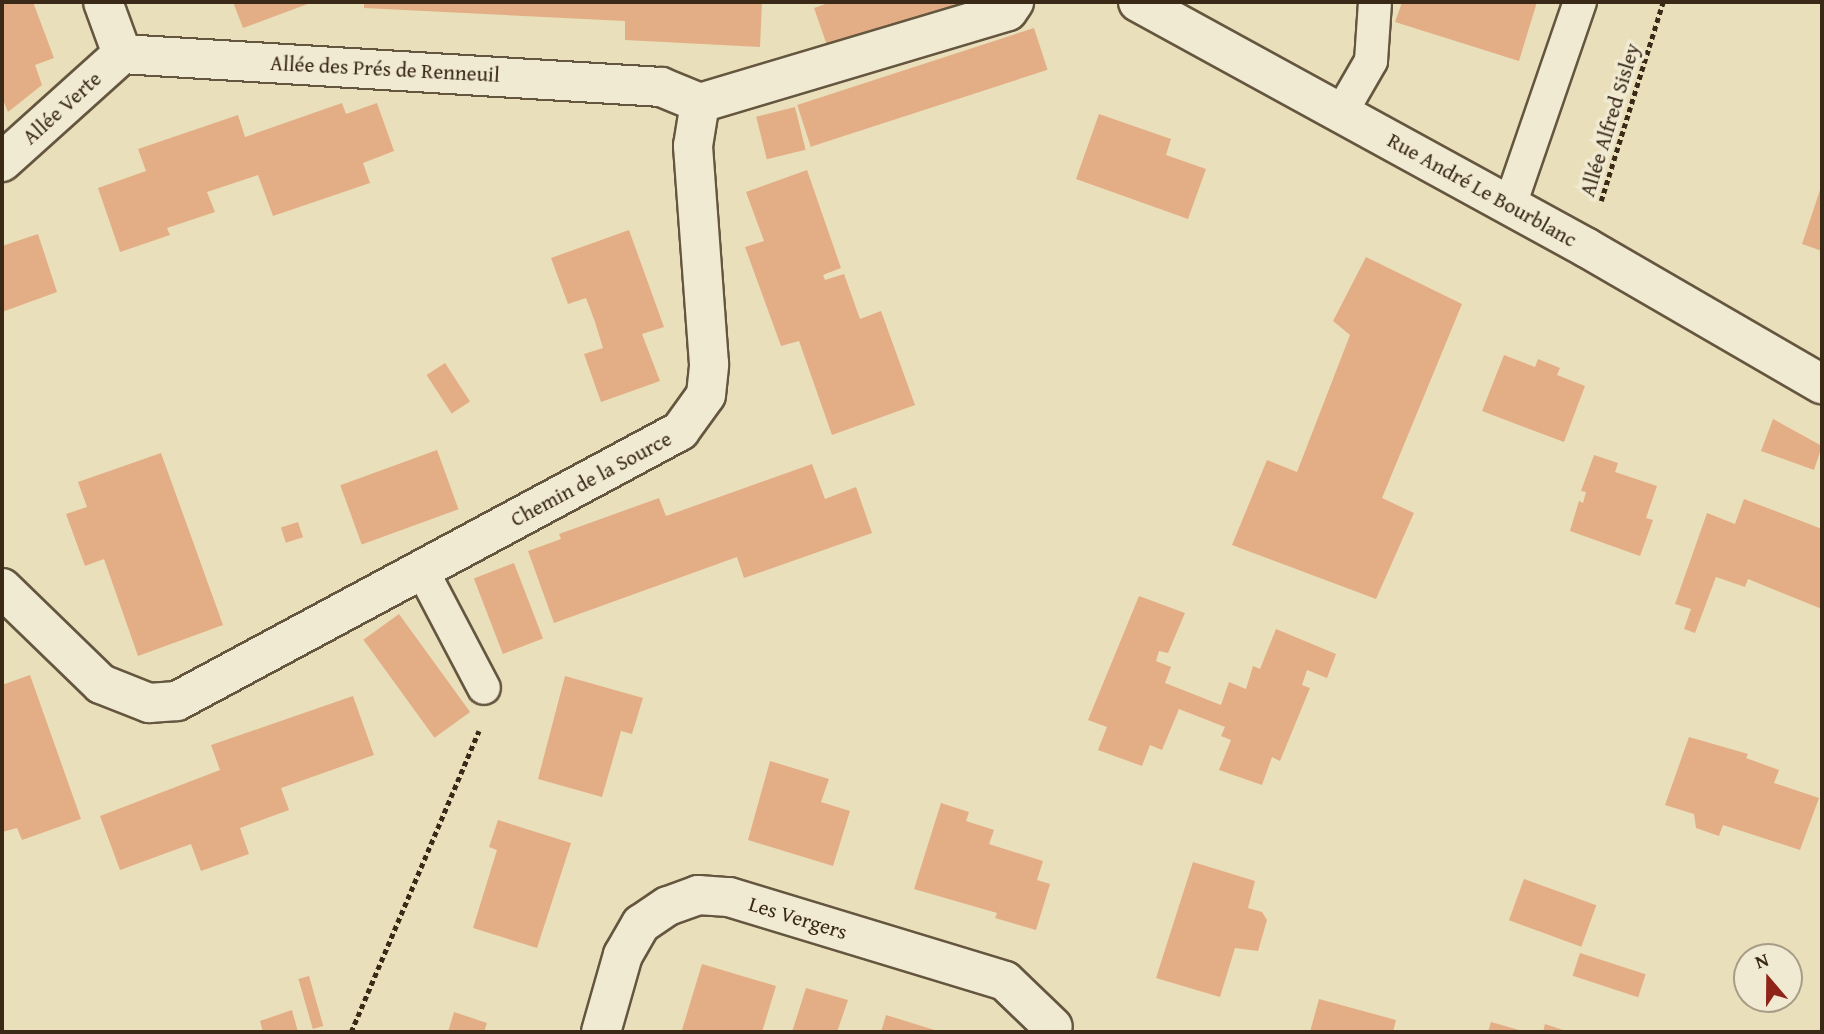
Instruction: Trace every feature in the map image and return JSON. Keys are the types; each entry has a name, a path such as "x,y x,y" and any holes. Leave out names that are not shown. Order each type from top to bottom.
{"street":[{"path":"103,2 122,54"},
{"path":"700,103 1008,11 1014,2"},
{"name":"Rue André Le Bourblanc","path":"1138,2 1587,248 1822,384"},
{"name":"Allée des Prés de Renneuil","path":"122,54 661,87 700,103"},
{"name":"Allée Verte","path":"2,162 122,54"},
{"name":"Chemin de la Source","path":"2,588 101,684 149,703 177,701 680,431 706,395 709,364 693,146 700,103"},
{"name":"Les Vergers","path":"601,1032 623,955 641,924 698,895 729,897 1005,981 1053,1027"}],"lane":[{"path":"1341,113 1371,61 1376,2"},
{"path":"1510,205 1580,2"},
{"path":"422,570 484,688"}],"path":[{"name":"Allée Alfred Sisley","path":"1587,248 1663,2"},
{"path":"351,1032 481,726 484,688"}],"building":[{"path":"2,2 33,2 54,58 35,65 42,85 8,112 2,97"},
{"path":"233,2 313,2 243,28"},
{"path":"364,2 762,2 760,47 625,40 625,21 364,8"},
{"path":"831,2 967,2 829,51 814,8"},
{"path":"1402,2 1537,2 1519,61 1395,22"},
{"path":"1034,28 1048,70 811,147 797,105"},
{"path":"342,103 346,114 377,103 394,151 363,163 370,183 273,216 258,175 207,192 215,212 167,228 170,235 120,252 98,188 146,171 138,149 238,115 245,137"},
{"path":"795,107 806,150 767,159 756,117"},
{"path":"1099,114 1171,139 1166,155 1206,169 1188,219 1076,179"},
{"path":"807,170 841,268 823,275 825,280 844,274 860,319 881,311 915,405 832,435 799,341 781,346 745,247 764,241 746,192"},
{"path":"1822,184 1822,251 1802,244"},
{"path":"629,230 664,327 642,334 660,381 601,402 584,354 603,348 595,322 586,298 568,304 551,258"},
{"path":"38,234 57,292 2,312 2,246"},
{"path":"1366,257 1462,304 1382,498 1414,513 1376,599 1232,545 1267,460 1297,472 1350,335 1333,321"},
{"path":"1504,355 1535,367 1538,359 1560,368 1557,375 1585,386 1564,442 1482,411"},
{"path":"445,363 470,402 452,414 427,375"},
{"path":"1773,419 1822,446 1814,470 1761,451"},
{"path":"437,450 459,509 362,544 340,485"},
{"path":"161,453 223,625 138,656 104,559 85,566 66,514 87,507 78,482"},
{"path":"1594,455 1618,463 1615,472 1657,486 1646,518 1653,520 1640,556 1570,531 1579,501 1583,503 1586,492 1581,491"},
{"path":"812,464 825,499 856,487 872,533 744,578 737,557 554,623 528,551 561,539 559,534 659,498 666,516"},
{"path":"1744,499 1822,529 1822,609 1748,579 1745,587 1716,577 1695,633 1684,629 1691,609 1675,604 1707,513 1735,524"},
{"path":"298,522 303,537 286,543 281,528"},
{"path":"514,563 543,639 503,654 474,578"},
{"path":"1139,596 1185,613 1168,653 1159,651 1156,661 1171,667 1165,683 1221,705 1229,682 1246,689 1253,666 1260,669 1276,629 1336,654 1327,678 1307,670 1302,685 1310,688 1280,761 1272,757 1262,785 1219,770 1231,740 1221,736 1225,727 1179,709 1162,750 1150,745 1142,766 1098,750 1107,727 1088,720"},
{"path":"399,614 470,712 435,738 363,640"},
{"path":"30,675 81,819 22,840 17,828 2,832 2,685"},
{"path":"565,676 643,698 632,734 621,731 602,797 538,779"},
{"path":"353,696 374,755 281,788 289,810 240,828 249,854 201,871 191,844 120,870 100,816 220,770 211,745"},
{"path":"1689,737 1748,754 1746,758 1779,770 1774,783 1819,798 1800,850 1723,825 1719,836 1696,828 1694,814 1665,805"},
{"path":"770,761 829,779 821,802 850,811 833,866 748,840"},
{"path":"941,803 969,812 966,821 994,830 989,844 1043,861 1037,880 1050,884 1036,930 995,918 997,913 914,889"},
{"path":"498,820 571,843 537,948 473,928 497,850 489,847"},
{"path":"1193,862 1255,881 1248,908 1262,912 1267,920 1258,951 1235,948 1220,997 1156,978"},
{"path":"1524,879 1596,905 1581,947 1509,920"},
{"path":"1580,953 1646,974 1638,997 1573,976"},
{"path":"702,964 776,986 762,1032 682,1030"},
{"path":"309,976 323,1026 313,1029 298,979"},
{"path":"806,988 848,1000 837,1032 792,1032"},
{"path":"1319,999 1396,1020 1393,1032 1310,1032"},
{"path":"292,1010 298,1032 263,1032 260,1021"},
{"path":"454,1012 487,1023 484,1032 448,1032"},
{"path":"886,1015 941,1032 881,1032"},
{"path":"1491,1022 1526,1032 1488,1032"},
{"path":"1545,1024 1569,1032 1543,1032"}]}
